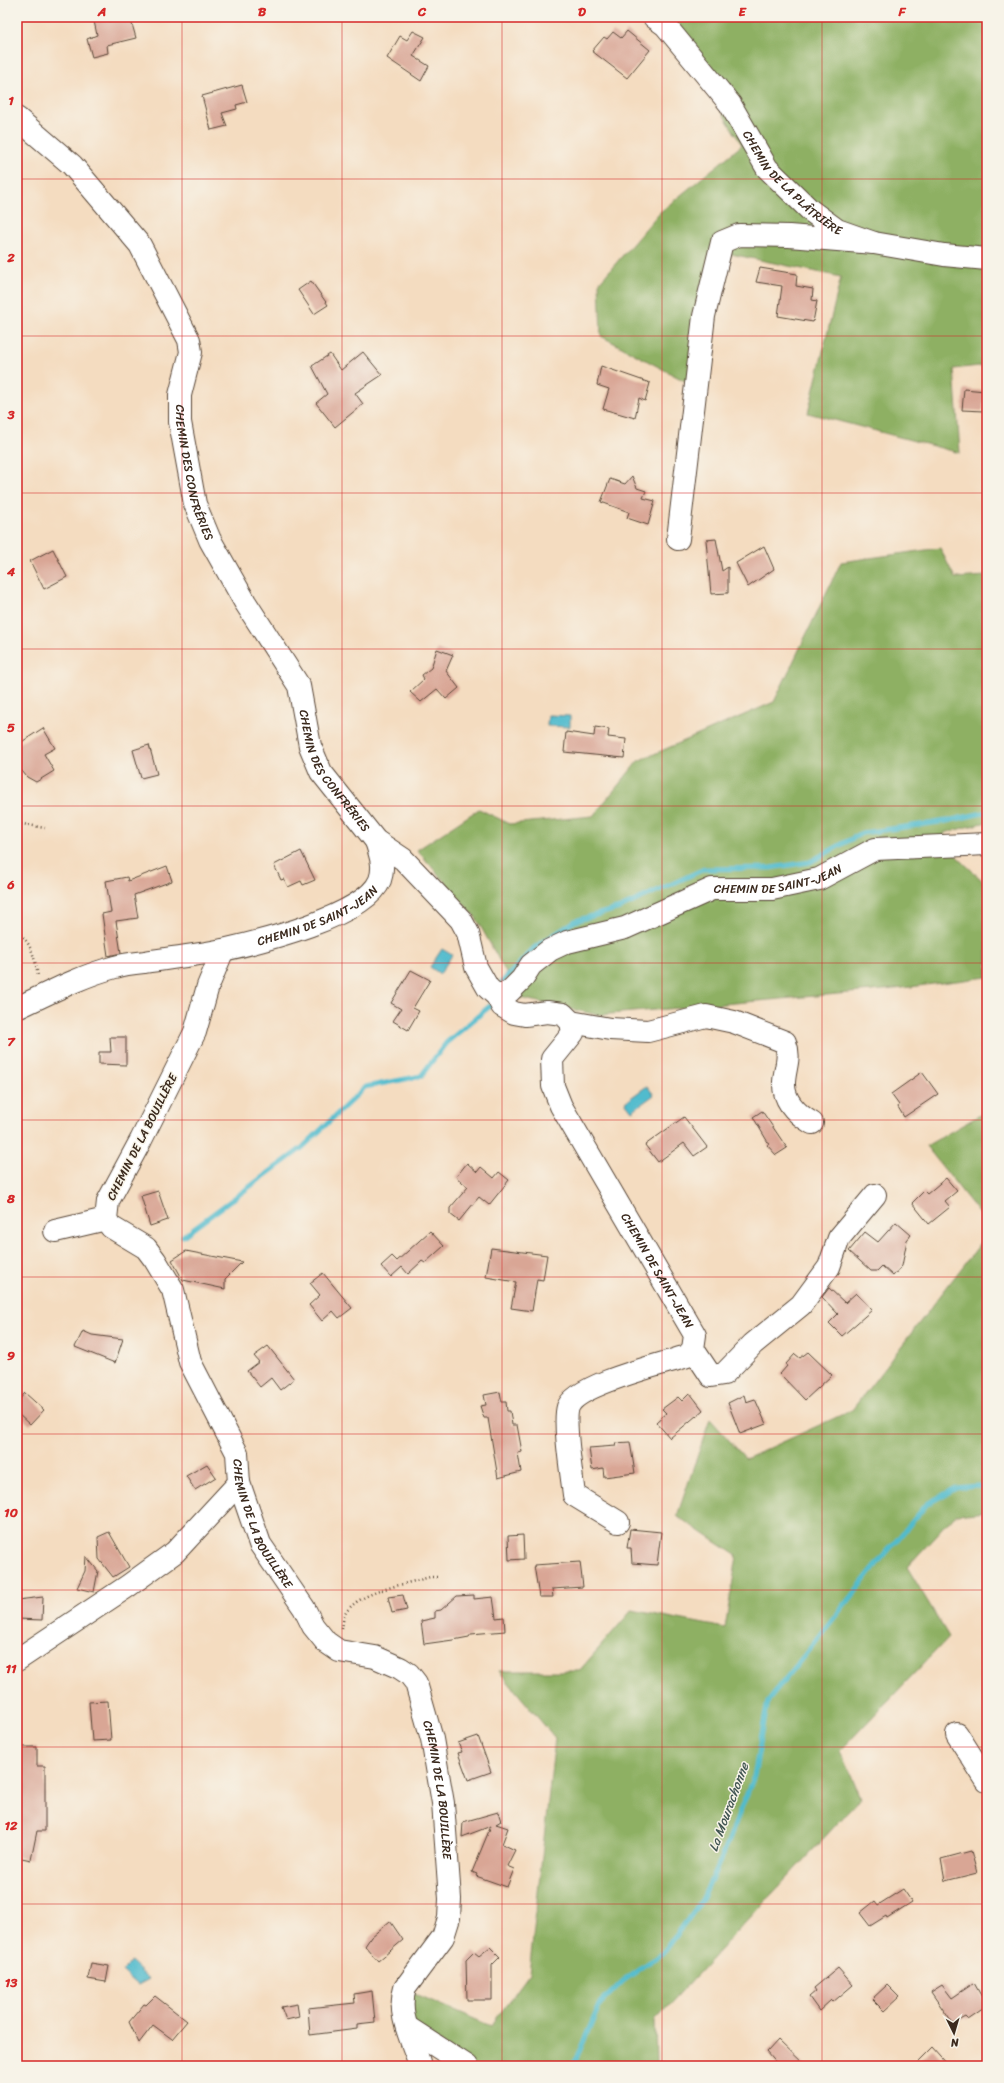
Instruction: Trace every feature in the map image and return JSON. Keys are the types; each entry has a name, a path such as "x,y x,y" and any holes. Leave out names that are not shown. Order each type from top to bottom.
{"street":[{"name":"CHEMIN DE LA PLÂTRIÈRE","path":"654,17 665,25 730,104 767,168 811,211 837,230 874,243 944,255 987,259"},
{"name":"CHEMIN DES CONFRÉRIES","path":"17,118 72,165 120,220 140,246 176,313 189,340 191,352 180,395 180,422 194,499 202,523 245,602 299,686 310,746 321,772 376,841"},
{"path":"678,539 704,316 722,242 739,235 789,236 874,243"},
{"path":"376,841 404,859 461,920 468,934 476,967 488,988 497,996 502,1006 514,1013 525,1015 547,1012 563,1014 571,1022 610,1029 648,1031 706,1016 734,1022 785,1042 789,1053 784,1083 789,1104 799,1115 812,1123"},
{"name":"CHEMIN DE SAINT-JEAN","path":"17,1008 42,996 116,966 223,950 305,927 355,905 368,896 380,880 382,862 376,841"},
{"name":"CHEMIN DE SAINT-JEAN","path":"497,996 508,992 522,979 531,965 550,950 567,942 625,928 712,889 772,889 819,879 875,849 987,844"},
{"name":"CHEMIN DE LA BOUILLÈRE","path":"223,950 208,986 195,1032 141,1140 108,1201 106,1219 111,1227 146,1248 173,1290 190,1362 237,1453 239,1484 260,1544 304,1608 313,1626 326,1642 339,1651 375,1657 400,1668 409,1674 416,1683 432,1739 443,1803 450,1899 449,1912 443,1937 405,1988 401,2006 419,2062 418,2066"},
{"name":"CHEMIN DE SAINT-JEAN","path":"571,1022 574,1033 552,1060 553,1086 561,1106 695,1335 693,1348"},
{"path":"618,1522 574,1496 567,1420 568,1406 582,1393 598,1384 687,1356 693,1348 711,1376 724,1374 754,1344 801,1305 829,1267 839,1238 875,1195"},
{"path":"56,1231 106,1219"},
{"path":"17,1660 128,1586 175,1552 239,1484"},
{"path":"957,1734 987,1782"},
{"path":"407,2027 467,2066"}],"path":[{"path":"17,823 45,828"},
{"path":"17,932 26,940 31,949 42,996"},
{"path":"334,1648 342,1635 344,1614 358,1600 371,1594 430,1577 438,1577"}],"green space":[{"path":"664,17 987,17 987,365 954,369 960,453 808,413 841,277 731,254 694,386 601,336 599,283 659,213 742,145"},
{"path":"940,548 955,578 987,576 987,822 944,833 946,846 987,885 987,977 895,989 598,1015 520,998 476,918 417,850 479,809 510,824 593,816 638,761 774,702 841,562"},
{"path":"987,1111 987,1223 926,1146"},
{"path":"987,1235 987,1512 955,1515 907,1567 949,1637 840,1751 861,1798 655,2020 656,2066 471,2066 413,2022 411,1992 491,2026 529,1974 555,1738 499,1671 579,1671 632,1610 725,1628 737,1556 677,1516 710,1419 746,1459 852,1410"}],"water":[{"path":"548,715 570,716 570,727 547,726"},
{"path":"442,949 452,955 440,974 430,967"},
{"path":"647,1086 654,1095 632,1111 625,1102"},
{"path":"131,1962 149,1979 138,1985 122,1971"}],"building":[{"path":"107,17 109,21 130,17 136,38 107,45 108,53 92,57 87,39 97,35 94,21"},
{"path":"413,31 425,37 413,56 429,66 421,81 387,58 400,36 407,40"},
{"path":"627,31 650,50 627,78 592,51 604,37 607,39 613,32 621,38"},
{"path":"242,85 247,102 236,105 237,109 222,113 227,126 211,130 202,96"},
{"path":"760,268 797,274 796,286 813,289 812,300 817,301 813,322 778,316 782,286 756,282"},
{"path":"311,281 328,305 314,314 298,290"},
{"path":"363,352 382,375 355,393 363,404 335,427 316,403 327,394 312,366 330,354 341,370"},
{"path":"601,366 650,383 645,401 639,398 635,418 603,409 609,389 597,385"},
{"path":"964,389 985,391 983,411 962,410"},
{"path":"632,476 637,488 646,491 643,498 655,501 648,525 627,518 629,512 601,502 610,479 625,484"},
{"path":"716,539 722,571 728,567 728,593 711,594 706,540"},
{"path":"764,546 774,569 748,587 736,563"},
{"path":"53,549 67,577 44,589 30,561"},
{"path":"437,649 453,655 446,671 459,688 446,699 437,689 421,702 410,692 424,679 422,675 431,668"},
{"path":"595,727 609,729 608,737 626,739 624,758 564,752 566,732 594,736"},
{"path":"43,728 55,748 44,754 54,771 36,782 27,777 17,765 17,745"},
{"path":"149,745 157,774 141,778 133,750"},
{"path":"301,851 315,880 303,885 301,881 288,887 284,879 281,880 274,865"},
{"path":"167,866 172,881 134,895 138,918 116,921 121,953 108,956 102,914 111,912 106,881 127,877 128,881"},
{"path":"411,970 430,980 413,1008 419,1011 408,1030 393,1021 401,1009 391,1003"},
{"path":"110,1037 126,1037 126,1065 99,1064 99,1052 111,1052"},
{"path":"922,1072 938,1094 904,1117 898,1107 899,1105 891,1094"},
{"path":"762,1111 787,1148 776,1155 767,1145 769,1144 753,1117"},
{"path":"684,1117 707,1147 694,1156 684,1143 658,1162 645,1145"},
{"path":"467,1163 477,1172 481,1167 494,1178 499,1172 509,1180 489,1205 479,1197 459,1221 450,1214 450,1208 468,1187 456,1177"},
{"path":"946,1178 957,1191 945,1201 950,1207 929,1224 912,1203 924,1191 927,1194"},
{"path":"158,1191 168,1220 150,1226 141,1196"},
{"path":"896,1222 911,1235 907,1240 902,1266 893,1276 882,1266 877,1271 871,1271 849,1251 865,1232 878,1242"},
{"path":"430,1231 444,1246 425,1263 422,1261 408,1274 402,1267 391,1277 381,1266 392,1256 397,1261"},
{"path":"491,1248 547,1255 543,1280 537,1279 532,1311 511,1308 516,1282 486,1277"},
{"path":"186,1251 242,1262 225,1279 225,1289 183,1280 172,1260"},
{"path":"323,1273 352,1308 339,1318 333,1311 322,1321 309,1305 320,1295 310,1283"},
{"path":"829,1288 845,1303 856,1293 872,1310 842,1336 829,1323 838,1314 822,1297"},
{"path":"83,1331 92,1335 123,1339 115,1363 75,1347"},
{"path":"268,1346 294,1379 280,1390 271,1378 260,1387 247,1371 259,1362 254,1356"},
{"path":"808,1352 832,1375 805,1400 780,1374 795,1354 800,1358"},
{"path":"500,1392 502,1402 506,1402 507,1411 510,1411 512,1425 517,1425 522,1452 518,1453 521,1472 498,1478 488,1418 484,1418 480,1406 486,1405 484,1395"},
{"path":"25,1393 44,1410 30,1425 17,1413 17,1402"},
{"path":"690,1393 703,1410 670,1438 656,1422 666,1413 662,1409 678,1397 682,1401"},
{"path":"744,1395 746,1402 755,1399 766,1424 740,1434 728,1403"},
{"path":"630,1442 635,1473 604,1477 603,1468 592,1470 589,1448 616,1446 615,1443"},
{"path":"207,1464 216,1477 195,1490 186,1476"},
{"path":"630,1529 661,1532 657,1565 632,1563 631,1548 627,1548"},
{"path":"109,1532 129,1567 113,1577 99,1559 98,1537"},
{"path":"523,1535 524,1559 509,1560 508,1536"},
{"path":"86,1556 98,1571 94,1592 77,1588 85,1571"},
{"path":"580,1562 583,1587 552,1589 553,1597 539,1597 534,1565"},
{"path":"403,1595 407,1610 392,1613 388,1597"},
{"path":"474,1595 474,1599 493,1597 496,1618 504,1617 505,1631 471,1634 469,1637 424,1644 421,1621 435,1618 435,1611 441,1610 457,1596"},
{"path":"43,1597 42,1620 17,1619 17,1600"},
{"path":"108,1701 111,1740 92,1741 89,1702"},
{"path":"478,1736 491,1772 468,1780 458,1753 462,1752 458,1743"},
{"path":"17,1747 37,1747 37,1766 45,1766 45,1831 37,1831 31,1860 17,1857 17,1795 19,1779 17,1779"},
{"path":"498,1812 501,1821 496,1824 508,1828 502,1844 515,1850 507,1866 514,1869 507,1887 476,1876 477,1874 472,1872 491,1826 462,1837 463,1822"},
{"path":"971,1851 977,1873 945,1881 941,1859"},
{"path":"903,1889 912,1902 887,1918 886,1916 870,1926 860,1913 875,1901 878,1905"},
{"path":"390,1921 403,1940 378,1961 365,1946 371,1937"},
{"path":"490,1947 500,1957 492,1965 492,2000 467,2000 466,1960 474,1952 479,1956"},
{"path":"91,1963 109,1966 106,1982 88,1979"},
{"path":"838,1968 853,1985 833,2002 831,2000 819,2011 809,1997 816,1991 814,1988"},
{"path":"974,1983 987,2006 968,2019 966,2017 953,2024 931,1992 942,1985 952,1998"},
{"path":"887,1985 899,1997 884,2011 872,1999"},
{"path":"372,1991 375,2022 357,2024 357,2029 310,2035 308,2008 355,2003 354,1994"},
{"path":"155,1996 187,2021 172,2039 153,2025 139,2043 129,2022 144,2004 146,2005"},
{"path":"297,2004 299,2017 286,2020 281,2007"},
{"path":"778,2040 805,2066 779,2066 767,2052"},
{"path":"932,2048 948,2066 914,2066"}],"waterway":[{"path":"502,982 535,947 575,921 620,908 704,869 770,868 810,862 862,833 947,821 987,812"},
{"path":"183,1236 302,1148 365,1087 421,1076 446,1043 490,1006"},
{"name":"La Mourachonne","path":"571,2066 579,2052 600,2004 623,1981 665,1951 702,1900 724,1852 754,1776 768,1701 876,1565 927,1504 956,1488 977,1486 987,1487"}]}
